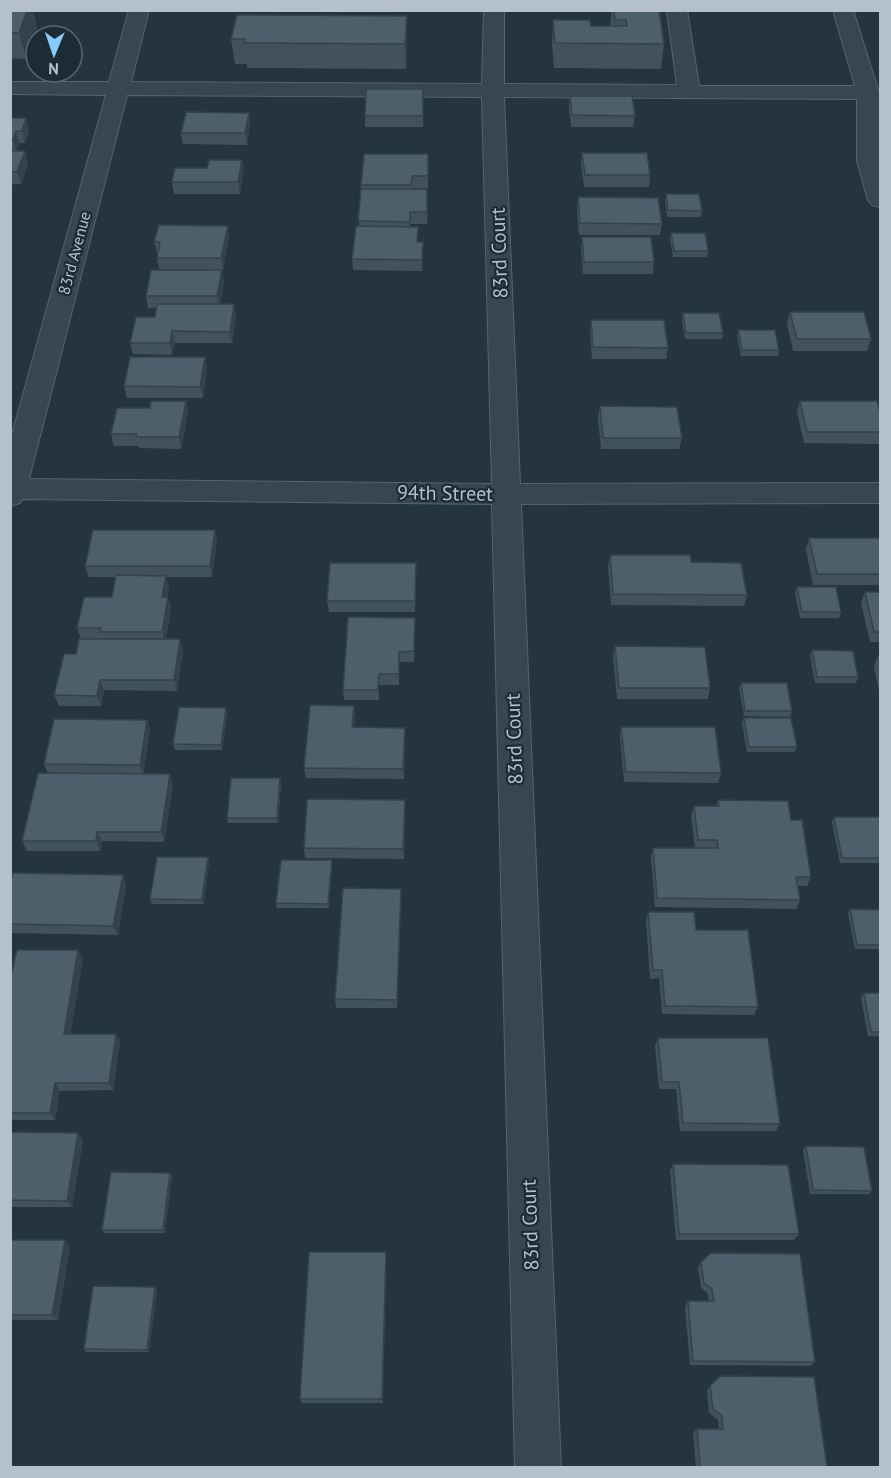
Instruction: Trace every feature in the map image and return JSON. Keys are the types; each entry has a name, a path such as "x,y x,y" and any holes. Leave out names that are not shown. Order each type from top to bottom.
{"street":[{"name":"83rd Avenue","path":"11,491 139,10"},
{"name":"83rd Court","path":"494,10 493,91 538,1467"},
{"path":"676,10 689,92"},
{"path":"843,10 874,102 868,161 880,200"},
{"path":"10,88 689,92 874,102"},
{"name":"94th Street","path":"11,491 506,494 880,493"}],"building":[{"path":"10,10 27,10 19,33 10,33"},
{"path":"614,10 659,10 664,44 555,43 553,20 590,20 591,26 627,26 626,20 615,20"},
{"path":"237,15 407,16 405,44 244,43 245,39 231,39"},
{"path":"366,89 423,89 423,116 365,116"},
{"path":"570,96 632,96 635,116 572,115"},
{"path":"186,112 249,113 245,133 181,133"},
{"path":"10,118 26,118 22,131 16,131 13,140 10,140"},
{"path":"10,151 25,151 17,172 10,172"},
{"path":"582,153 647,153 650,175 585,175"},
{"path":"364,154 428,154 428,176 412,176 411,185 361,185"},
{"path":"209,160 242,160 238,182 172,182 175,168 207,168"},
{"path":"361,189 427,189 427,212 410,212 410,222 358,221"},
{"path":"666,194 699,194 702,211 668,210"},
{"path":"578,197 658,198 662,224 580,223"},
{"path":"159,225 228,226 221,258 157,258 160,242 154,241"},
{"path":"356,226 418,227 417,242 423,242 422,260 352,259"},
{"path":"671,233 705,233 708,251 674,251"},
{"path":"582,237 651,237 654,262 584,262"},
{"path":"151,270 222,270 217,296 146,296"},
{"path":"157,304 234,304 230,332 172,331 170,343 130,343 136,317 155,317"},
{"path":"790,312 864,312 871,339 797,339"},
{"path":"683,313 719,313 723,333 686,333"},
{"path":"591,320 664,320 668,348 593,347"},
{"path":"738,330 775,330 779,350 742,350"},
{"path":"130,357 205,357 200,387 124,386"},
{"path":"151,401 186,401 179,437 136,437 137,434 111,434 117,408 150,408"},
{"path":"800,401 877,401 880,412 880,432 807,432"},
{"path":"600,406 677,407 682,438 603,438"},
{"path":"93,530 215,530 210,566 85,566"},
{"path":"809,538 880,538 880,574 817,574"},
{"path":"610,555 690,555 691,562 741,563 747,595 613,594"},
{"path":"330,563 416,563 415,601 327,601"},
{"path":"116,575 166,576 162,597 168,597 162,632 100,632 101,628 77,628 84,597 112,597"},
{"path":"797,587 836,587 841,612 802,612"},
{"path":"865,592 880,592 880,632 874,632"},
{"path":"348,617 415,618 414,651 399,652 399,674 379,674 378,690 343,690"},
{"path":"79,639 180,639 174,680 100,680 97,696 54,695 64,654 76,654"},
{"path":"615,646 705,647 710,688 619,688"},
{"path":"812,650 853,651 858,677 817,677"},
{"path":"741,683 787,683 792,711 745,711"},
{"path":"310,705 354,706 352,727 405,728 403,769 304,768"},
{"path":"179,707 226,708 221,745 173,744"},
{"path":"744,718 791,718 797,747 749,747"},
{"path":"54,719 147,720 140,765 44,764"},
{"path":"621,727 715,727 721,773 626,772"},
{"path":"38,773 170,774 161,832 97,832 96,841 22,841"},
{"path":"231,778 280,778 277,818 227,818"},
{"path":"307,799 405,800 403,849 304,848"},
{"path":"718,800 788,801 791,820 802,820 811,877 796,877 800,900 657,898 653,848 718,848 717,840 698,840 694,806 719,806"},
{"path":"834,817 880,817 880,858 842,858"},
{"path":"157,857 208,857 202,900 150,899"},
{"path":"281,860 332,860 328,904 276,903"},
{"path":"13,873 123,875 113,926 10,924 10,884"},
{"path":"343,888 401,889 397,1000 335,999"},
{"path":"850,909 880,910 880,945 857,945"},
{"path":"648,912 694,912 696,930 748,930 758,1007 665,1006 662,970 653,970"},
{"path":"17,950 78,950 64,1034 116,1034 109,1083 55,1083 50,1113 10,1113 10,980"},
{"path":"864,993 880,993 880,1032 871,1032"},
{"path":"658,1038 768,1038 780,1124 683,1123 679,1082 662,1082"},
{"path":"10,1132 78,1133 67,1201 10,1200"},
{"path":"806,1146 864,1147 872,1191 813,1190"},
{"path":"673,1164 788,1165 799,1234 679,1234"},
{"path":"111,1172 170,1173 163,1230 102,1230"},
{"path":"10,1240 65,1240 52,1315 10,1315"},
{"path":"309,1252 386,1252 382,1399 300,1399"},
{"path":"711,1253 800,1254 815,1362 693,1361 688,1301 714,1301 712,1289 704,1283 701,1262"},
{"path":"93,1286 155,1287 147,1350 84,1349"},
{"path":"720,1376 814,1377 827,1467 700,1467 697,1429 723,1429 722,1416 713,1409 710,1386"}]}
